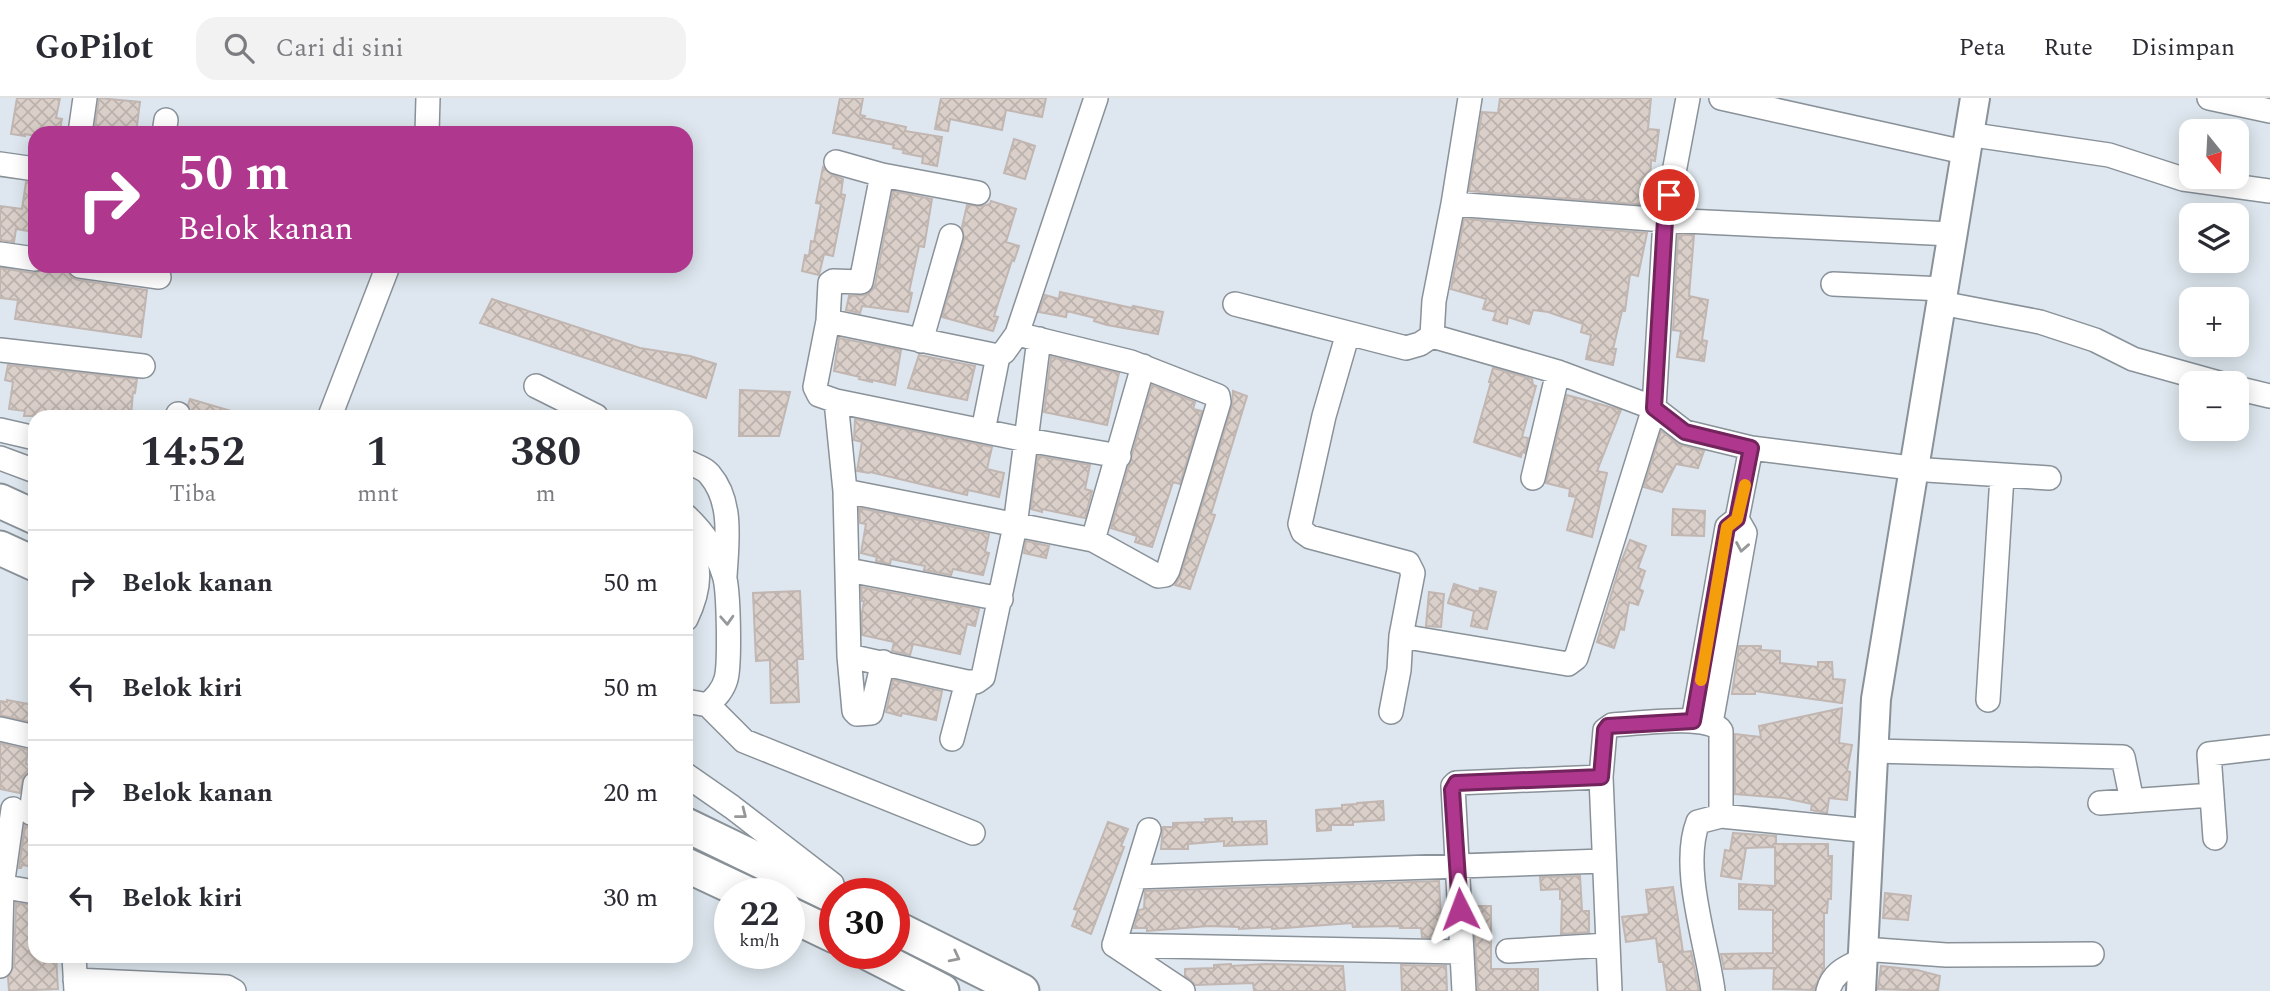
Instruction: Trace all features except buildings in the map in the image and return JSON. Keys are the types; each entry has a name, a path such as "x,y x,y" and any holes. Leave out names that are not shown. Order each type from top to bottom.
{"highway":[{"path":"0,501 28,514"},
{"path":"0,548 28,561"},
{"path":"693,828 819,889"},
{"path":"693,868 714,878"},
{"path":"910,935 1022,991"},
{"path":"899,969 942,991"}],"main road":[{"path":"1861,991 1876,699 1929,470 1942,296 1975,98"}],"street":[{"path":"81,126 85,98"},
{"path":"427,126 428,98"},
{"path":"849,656 967,682 976,682 983,677 1001,599 1027,440 1028,336 1096,98"},
{"path":"1432,336 1434,301 1470,98"},
{"path":"1401,636 1559,663 1568,664 1576,659 1654,408 1665,220 1688,98"},
{"path":"1721,98 1966,143 2109,155 2183,179 2270,191"},
{"path":"2209,98 2270,111"},
{"path":"836,162 978,193"},
{"path":"0,164 28,168"},
{"path":"882,174 861,282 831,282 828,321 815,387 819,395 836,401 1027,440 1119,456"},
{"path":"1453,204 1665,220 1951,234"},
{"path":"921,341 951,236"},
{"path":"0,254 28,259"},
{"path":"126,273 159,278"},
{"path":"332,410 385,273"},
{"path":"1833,284 1942,296 2031,319 2095,340 2133,359 2179,372"},
{"path":"1235,304 1406,348 1420,344 1432,336 1558,372 1654,408 1685,432 1751,448 1929,470 2049,478"},
{"path":"828,321 998,356 1028,336 1143,366 1217,396 1219,402 1165,575 1158,576 1094,540 845,491"},
{"path":"1348,333 1324,416 1300,524 1303,532 1310,537 1408,563 1413,573 1391,712"},
{"path":"0,350 143,366"},
{"path":"983,431 998,356"},
{"path":"1094,540 1143,366"},
{"path":"1533,478 1558,372"},
{"path":"536,386 584,410"},
{"path":"2249,391 2270,396"},
{"path":"836,401 845,491 849,656 854,710 857,714 871,713 883,663"},
{"path":"0,430 28,436"},
{"path":"1702,722 1718,637 1727,527 1739,511 1751,448"},
{"path":"0,458 28,468"},
{"path":"693,464 709,472 724,498 728,534 725,576 729,650 727,677 720,694 697,703 744,741 973,833"},
{"path":"1988,700 2002,476"},
{"path":"693,523 705,536 725,576"},
{"path":"693,560 698,572 693,603"},
{"path":"848,570 1001,599"},
{"path":"953,739 967,682"},
{"path":"1610,991 1601,777 1605,730 1608,726 1702,722 1718,726 1721,731 1721,816"},
{"path":"0,729 28,735"},
{"path":"2215,838 2208,749 2270,747"},
{"path":"1872,751 2123,757 2132,801"},
{"path":"1464,991 1452,790 1456,783 1601,777"},
{"path":"693,780 824,878"},
{"path":"2100,803 2213,795"},
{"path":"0,965 1,887 20,811"},
{"path":"1713,991 1696,902 1692,837 1698,822 1721,816 1870,831"},
{"path":"1114,945 1149,830"},
{"path":"1135,877 1604,861"},
{"path":"1,887 28,891"},
{"path":"1114,945 1462,952"},
{"path":"1114,945 1184,991"},
{"path":"1508,951 1608,945"},
{"path":"1828,991 1832,978 1863,954 2092,954"},
{"path":"74,963 75,986 227,986 234,991"}],"slow traffic":[{"path":"1701,680 1727,527 1737,519 1745,485"}],"route":[{"path":"1460,909 1452,790 1456,783 1601,777 1605,730 1608,726 1693,721 1727,527 1737,519 1751,448 1685,432 1654,408 1665,220 1669,195"}]}
